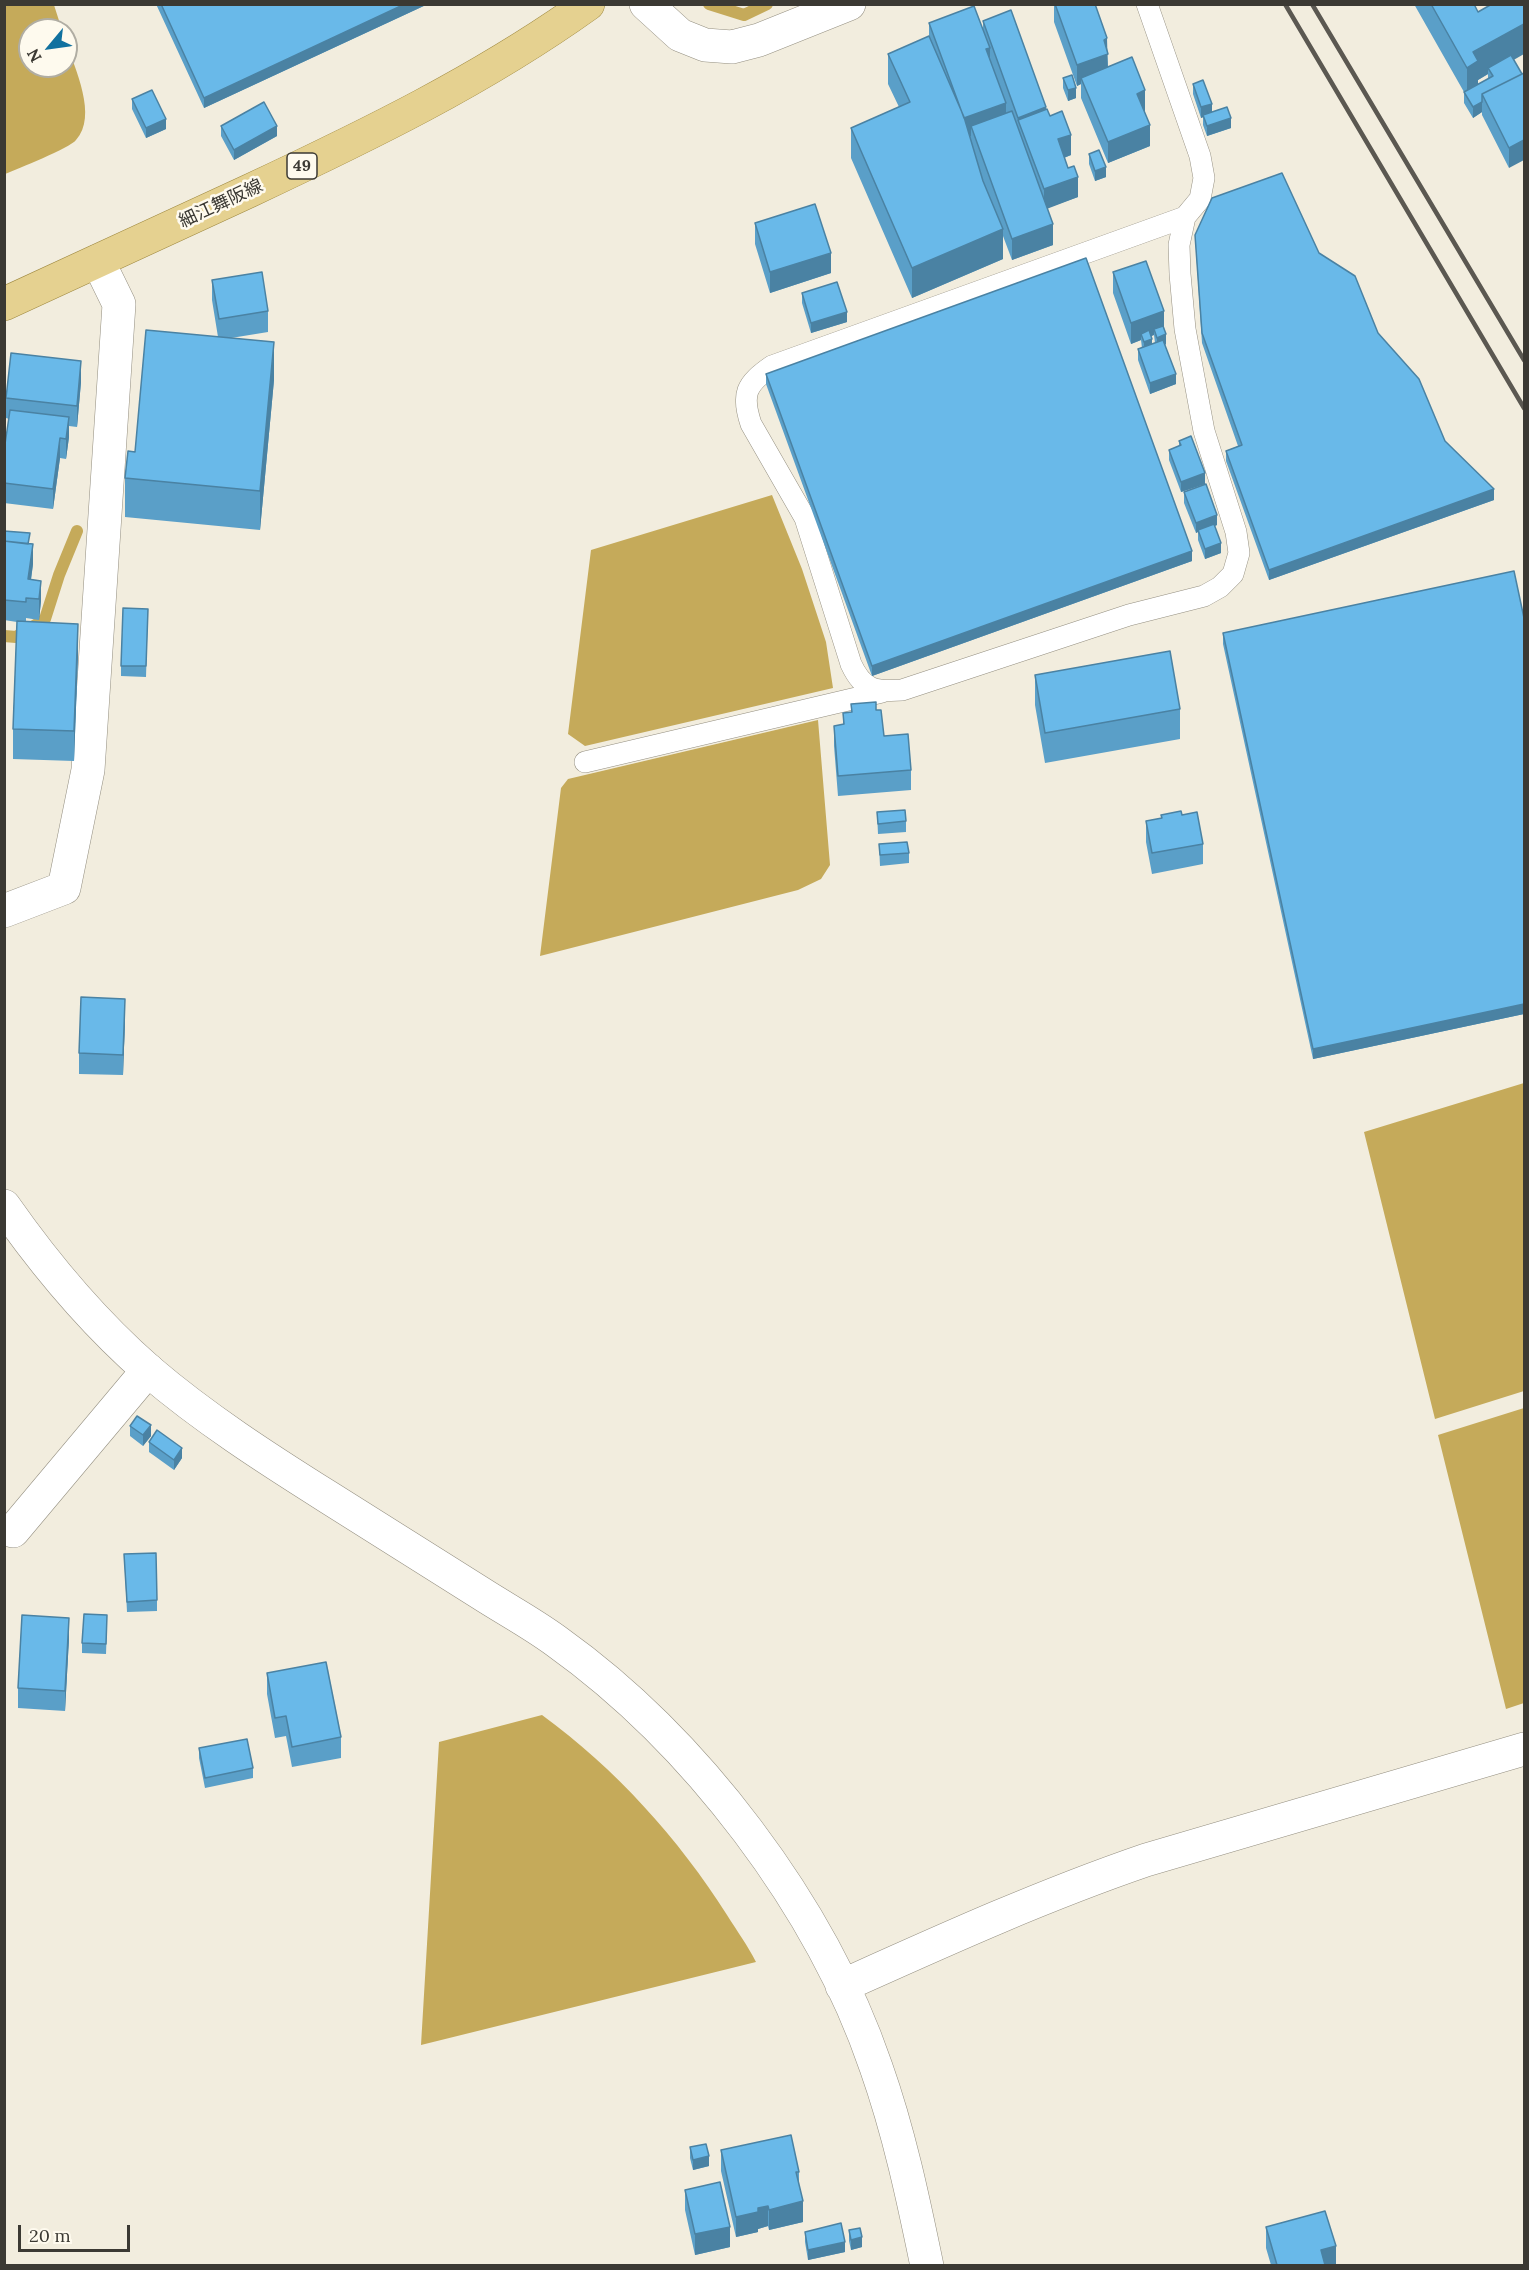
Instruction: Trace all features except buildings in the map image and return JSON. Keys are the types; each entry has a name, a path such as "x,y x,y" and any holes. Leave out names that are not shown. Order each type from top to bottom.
{"main road":[{"name":"細江舞阪線","path":"4,304 361,139 429,104 496,65 588,4"}],"street":[{"path":"646,4 680,35 705,45 732,47 759,40 849,4"},
{"path":"4,910 64,888 88,770 119,304 98,261"},
{"path":"4,1206 63,1283 104,1328 148,1370 232,1435 556,1641 615,1688 670,1740 720,1796 766,1856 806,1919 842,1986 875,2064 901,2146 927,2265"},
{"path":"13,1531 148,1370"},
{"path":"842,1986 1016,1908 1101,1875 1524,1749"}],"lane":[{"path":"585,762 882,692 902,690 1129,615 1204,596 1220,587 1233,574 1239,553 1236,532 1204,431 1185,330 1179,245 1185,217 1200,199 1204,178 1200,156 1147,4"},
{"path":"882,692 867,686 857,677 808,526 751,424 745,408 746,390 757,376 772,366 1185,217"}],"shaded area":[{"path":"4,5 54,5 58,18 18,18 18,78 78,78 78,76 85,106 82,130 72,144 5,174"},
{"path":"772,495 802,569 826,642 833,688 585,746 568,734 591,550"},
{"path":"818,720 830,865 821,879 798,890 540,956 561,788 568,779"},
{"path":"1524,1083 1524,1391 1435,1419 1364,1132"},
{"path":"1524,1408 1524,1703 1506,1709 1438,1435"},
{"path":"542,1715 595,1758 667,1832 708,1887 756,1962 421,2045 439,1742"}],"waterway":[{"path":"709,4 744,15 767,4"},
{"path":"4,636 16,637 45,619 59,575 77,531"}],"railway":[{"path":"1285,4 1524,408"},
{"path":"1312,4 1524,360"}]}
